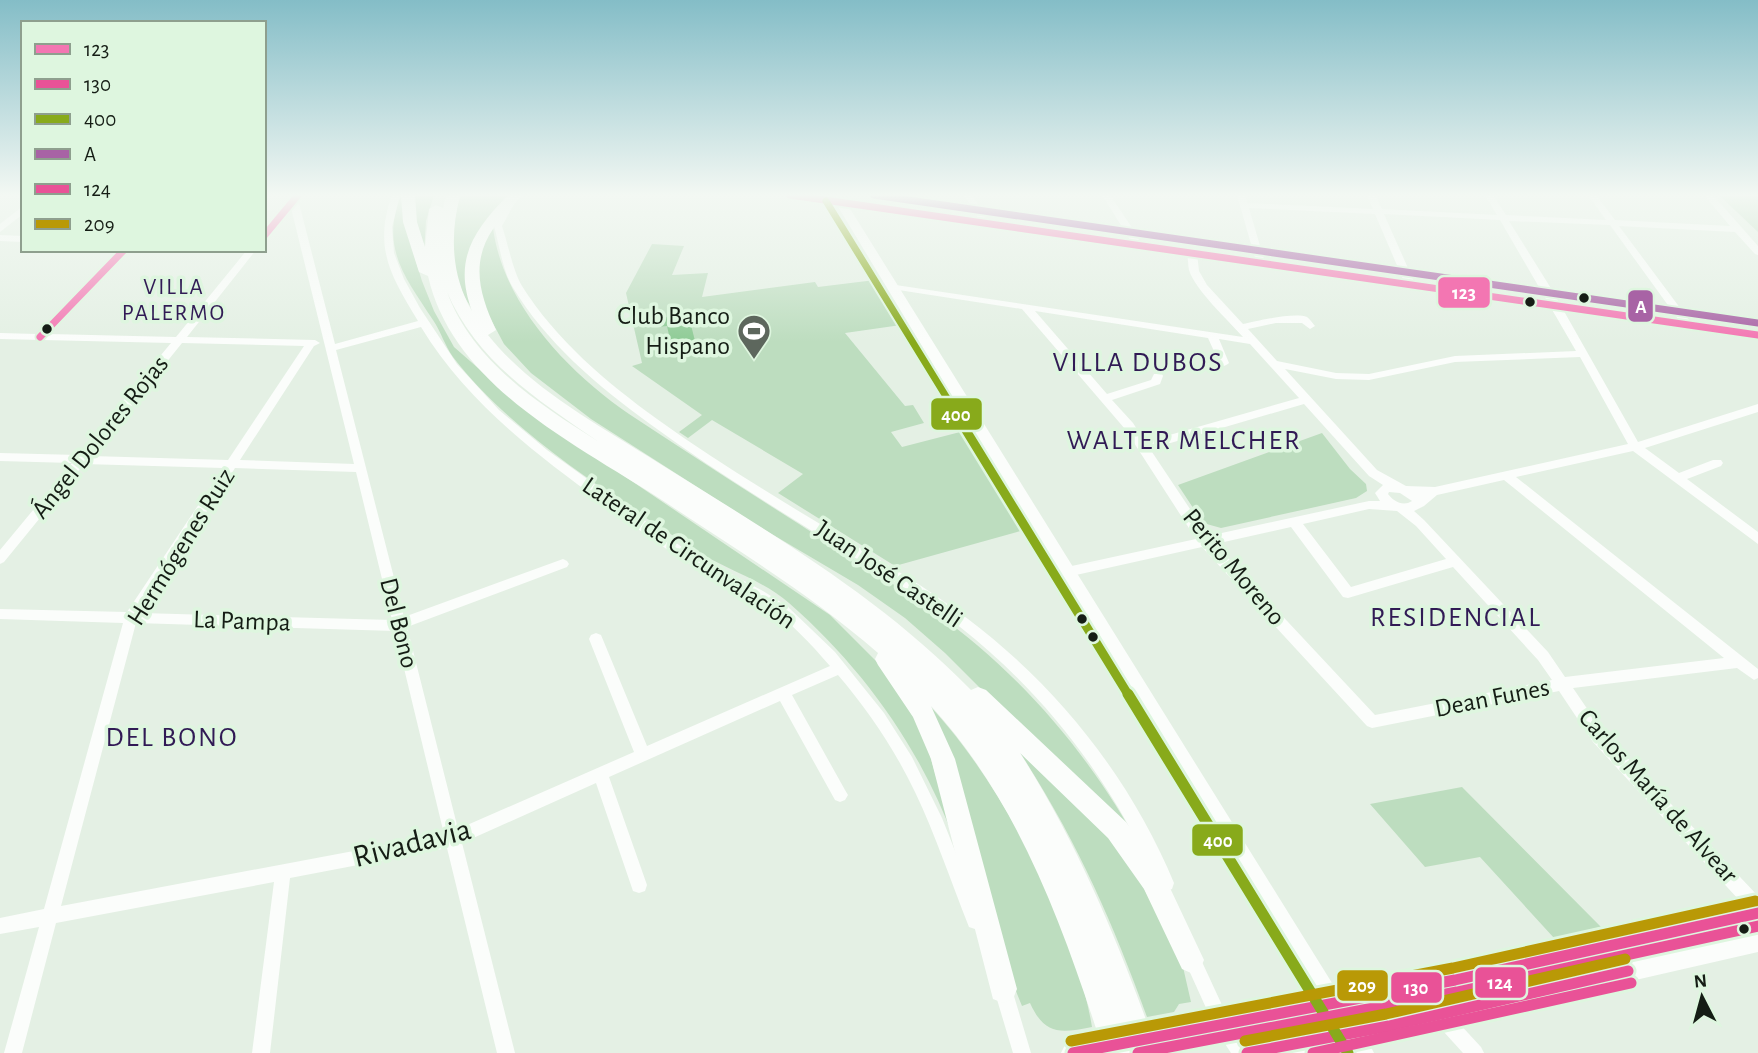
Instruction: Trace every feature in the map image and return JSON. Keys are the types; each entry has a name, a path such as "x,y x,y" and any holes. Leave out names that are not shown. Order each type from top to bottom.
{"highway":[{"path":"417,244 445,320 486,365 529,403 834,606 884,644 951,711 992,766 1024,816 1113,1000 1144,1053"},
{"path":"433,244 433,264 445,308 461,335"},
{"path":"445,244 454,291 482,339 523,379 564,411 873,613 915,648 959,692 1001,744 1037,798 1067,851 1097,921 1113,1000 1118,1053"},
{"path":"477,244 471,259 470,277 475,303 488,330 523,379"},
{"path":"809,569 876,607 917,638 1042,761 1101,814 1145,869 1191,960"},
{"path":"834,606 892,666 928,722 951,783 1003,989"}],"main road":[{"path":"866,244 1356,1043"},
{"path":"1149,244 1192,253 1259,259"},
{"path":"1156,244 1684,320 1758,327"},
{"path":"1684,320 1758,335"},
{"path":"1073,1053 1455,980 1758,910"},
{"path":"1247,1053 1356,1043 1440,1014 1758,941"}],"street":[{"name":"Del Bono","path":"307,244 506,1053"},
{"name":"Lateral de Circunvalación","path":"386,244 394,270 424,323 460,377 514,432 684,554 750,588 774,604 839,668 889,733 919,784 1003,989 1021,1053"},
{"name":"Juan José Castelli","path":"502,244 518,290 535,316 615,396 928,597 964,623 1031,683 1097,762 1140,827 1169,889 1191,960 1222,1024"},
{"path":"1255,244 1259,259"},
{"path":"1392,244 1408,281"},
{"path":"1518,244 1636,447 1758,538"},
{"path":"1628,244 1684,320"},
{"path":"40,337 122,252"},
{"name":"Ángel Dolores Rojas","path":"0,559 250,252"},
{"path":"1192,253 1198,278 1239,328 1373,473 1414,494 1418,505"},
{"path":"892,286 1251,341"},
{"name":"Perito Moreno","path":"1026,307 1105,398 1143,447 1205,541 1372,722"},
{"path":"1239,328 1276,320 1304,320 1310,326"},
{"path":"0,336 311,343 330,346 424,323"},
{"path":"1211,365 1224,363 1212,335"},
{"name":"Hermógenes Ruiz","path":"13,1053 131,618 311,343"},
{"path":"1271,363 1336,376 1369,377 1455,359 1582,354"},
{"path":"1105,398 1156,382 1158,376"},
{"path":"1143,447 1306,400"},
{"path":"1369,505 1386,488 1434,491 1636,447 1758,408"},
{"path":"0,457 360,468"},
{"path":"1677,478 1717,463"},
{"path":"1373,473 1381,493"},
{"path":"1506,475 1754,674"},
{"path":"1067,572 1369,505 1418,505 1434,491"},
{"name":"Carlos María de Alvear","path":"1381,493 1421,524 1543,656 1598,737 1758,910"},
{"name":"Carlos María de Alvear","path":"1418,505 1421,524"},
{"path":"1294,522 1348,593 1455,561"},
{"path":"400,625 563,564"},
{"name":"La Pampa","path":"0,614 400,625"},
{"path":"596,639 642,755"},
{"name":"Dean Funes","path":"1372,722 1562,683 1738,662"},
{"name":"Rivadavia","path":"0,926 453,839 839,668"},
{"path":"783,692 840,795"},
{"path":"600,774 639,885"},
{"path":"261,1053 284,872"},
{"path":"1440,1014 1475,1053"},
{"path":"1222,1024 1241,1053"}],"shaded area":[{"path":"395,244 411,244 434,311 454,347 525,409 830,615 878,663 923,731 954,839 924,772 906,741 886,710 841,654 778,594 704,555 629,507 564,461 503,411 476,385 450,353 405,276"},
{"path":"453,244 483,244 471,307 458,281"},
{"path":"483,244 496,244 510,283 524,309 562,357 606,397 937,614 997,663 1026,690 1077,750 1122,815 1141,849 945,653 905,618 858,585 755,524 591,419 531,373 504,344 480,299 478,252"},
{"name":"Club Banco Hispano","path":"652,244 684,246 672,275 708,273 702,297 815,282 818,287 875,280 901,325 845,333 905,406 913,405 924,423 891,432 902,447 964,431 1024,530 895,566 778,493 803,474 712,420 688,438 679,432 702,415 632,366 642,363 626,293"},
{"path":"688,313 697,349 673,353 667,326 657,327 655,319"},
{"path":"1322,433 1350,469 1366,484 1367,491 1356,498 1221,528 1203,523 1178,485"},
{"path":"921,697 977,765 1029,851 1069,942 1092,1027 1055,1030 1042,1022 1030,1003 1022,1006 999,949"},
{"path":"1019,751 1114,834 1180,954 1191,1002 1179,1004 1174,1012 1147,1017 1091,881 1058,816"},
{"path":"1462,787 1601,927 1554,938 1480,857 1425,867 1370,804"}],"transit line":[{"name":"400","path":"852,244 1348,1053"},
{"name":"123","path":"1130,244 1758,335"},
{"name":"A","path":"1213,244 1758,323"},
{"name":"123","path":"40,337 122,252"},
{"name":"209","path":"1071,1041 1453,968 1755,901"},
{"name":"130","path":"1073,1053 1455,980 1758,913"},
{"name":"124","path":"1138,1053 1457,992 1758,926"},
{"name":"209","path":"1245,1041 1386,1014 1625,959"},
{"name":"130","path":"1247,1053 1389,1026 1628,971"},
{"name":"124","path":"1313,1053 1631,983"}],"place":[{"name":"Club Banco Hispano","path":"754,361"}],"district":[{"name":"VILLA PALERMO","path":"174,300"},
{"name":"VILLA DUBOS","path":"1138,363"},
{"name":"WALTER MELCHER","path":"1184,441"},
{"name":"RESIDENCIAL","path":"1456,618"},
{"name":"DEL BONO","path":"172,738"}]}
